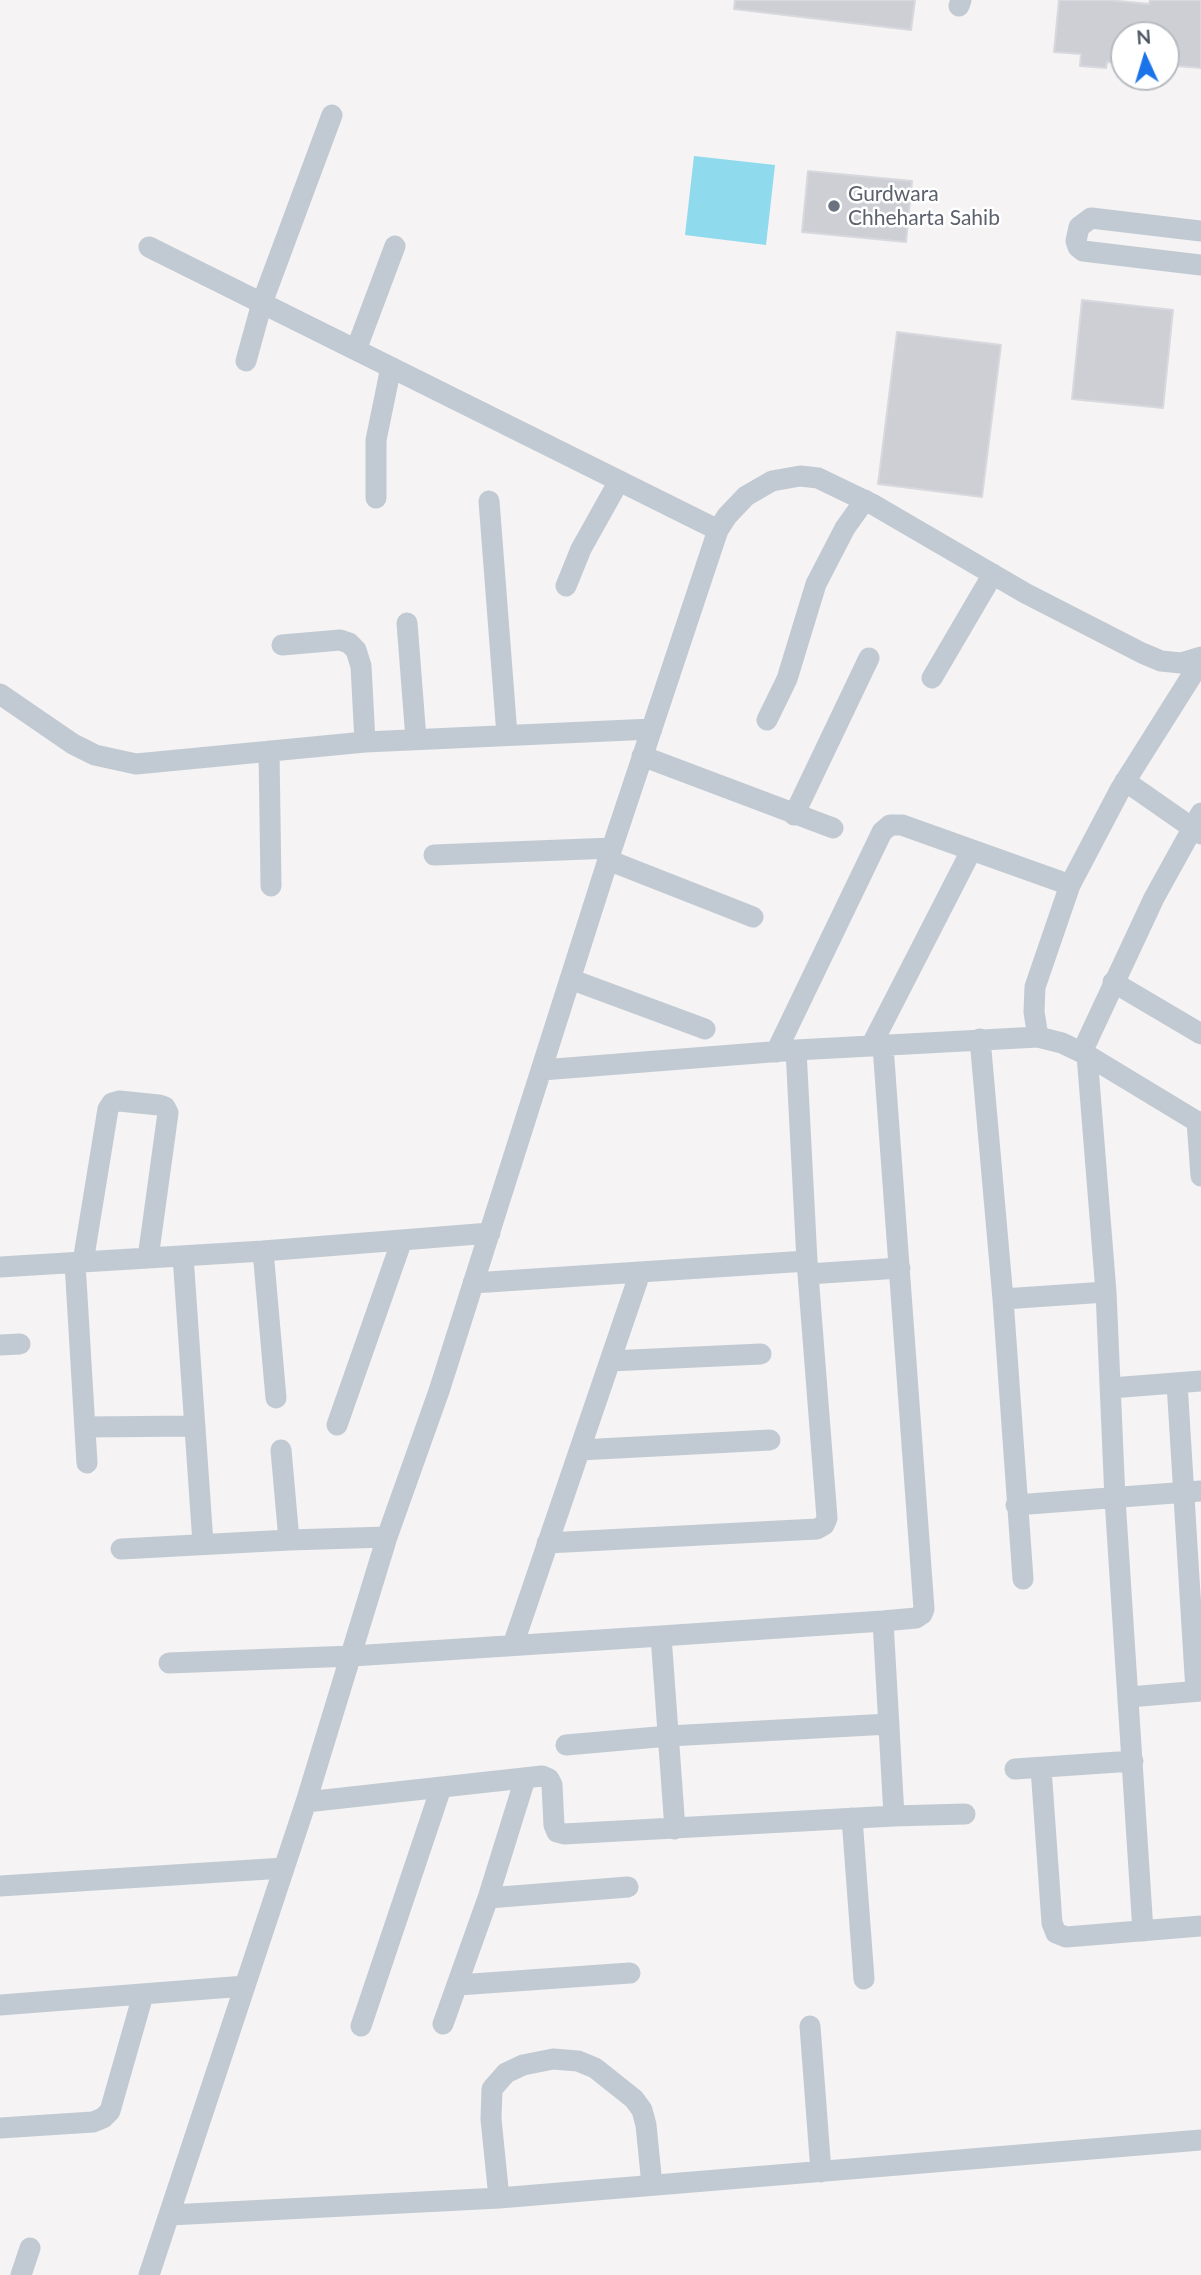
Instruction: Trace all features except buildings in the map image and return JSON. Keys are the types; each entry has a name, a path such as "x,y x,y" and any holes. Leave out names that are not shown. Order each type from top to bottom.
{"street":[{"path":"246,361 262,303 332,115"},
{"path":"1200,258 1083,251 1076,240 1079,227 1091,218 1201,232"},
{"path":"356,350 395,246"},
{"path":"149,247 718,530"},
{"path":"376,498 376,440 391,367"},
{"path":"149,2275 306,1802 387,1537 439,1391 642,756 718,530 727,516 746,496 772,481 800,477 818,478 865,500 1025,593 1161,661 1181,663 1201,659"},
{"path":"566,586 581,549 619,481"},
{"path":"767,720 787,679 816,584 845,528 865,500"},
{"path":"489,501 507,735"},
{"path":"932,678 993,574"},
{"path":"407,623 416,739"},
{"path":"282,645 340,640 349,643 356,650 361,666 365,742"},
{"path":"794,815 869,658"},
{"path":"1038,1037 1034,1012 1035,987 1070,885 1125,781 1201,659"},
{"path":"0,694 73,744 96,755 136,764 365,742 652,729"},
{"path":"269,751 271,886"},
{"path":"642,756 833,828"},
{"path":"1125,781 1198,825 1154,898 1113,982 1084,1054 1106,1292 1115,1499 1143,1930"},
{"path":"547,1543 817,1529 824,1525 827,1518 807,1267 786,1051 882,832 890,825 902,825 1070,885"},
{"path":"169,1663 352,1656 661,1636 883,1621 916,1618 922,1614 924,1609 900,1268 877,1046 971,851"},
{"path":"434,855 610,854 753,917"},
{"path":"570,979 705,1030"},
{"path":"1113,982 1199,1029"},
{"path":"542,1070 786,1051 1038,1037 1062,1043 1084,1054 1199,1122 1201,1176"},
{"path":"980,1039 1003,1299 1023,1580"},
{"path":"87,1463 79,1263 108,1110 112,1103 119,1101 159,1105 165,1107 168,1113 148,1258"},
{"path":"0,1267 263,1251 490,1233"},
{"path":"337,1426 402,1240"},
{"path":"263,1251 276,1398"},
{"path":"183,1256 203,1543"},
{"path":"473,1283 807,1267 900,1268"},
{"path":"513,1645 640,1273"},
{"path":"1003,1299 1106,1292"},
{"path":"610,1361 761,1354"},
{"path":"1111,1388 1201,1381"},
{"path":"1129,1698 1198,1691 1193,1492 1177,1383"},
{"path":"85,1427 195,1426"},
{"path":"580,1450 770,1440"},
{"path":"281,1450 289,1539"},
{"path":"1016,1505 1193,1492"},
{"path":"121,1549 289,1539 387,1537"},
{"path":"883,1621 894,1816"},
{"path":"661,1636 675,1829"},
{"path":"566,1745 669,1736 889,1724"},
{"path":"1015,1769 1133,1761"},
{"path":"1041,1768 1052,1923 1056,1933 1066,1937 1201,1926"},
{"path":"306,1802 542,1776 549,1779 552,1785 554,1825 558,1832 564,1834 965,1814"},
{"path":"443,2024 488,1898 525,1779"},
{"path":"361,2026 440,1788"},
{"path":"852,1818 863,1979"},
{"path":"0,1886 284,1868"},
{"path":"488,1898 628,1887"},
{"path":"458,1986 630,1973"},
{"path":"0,2005 245,1986"},
{"path":"0,2128 93,2122 103,2118 110,2111 144,1995"},
{"path":"810,2026 821,2172"},
{"path":"499,2198 491,2119 492,2089 506,2073 523,2065 553,2059 578,2061 595,2068 634,2099 642,2110 646,2125 652,2185"},
{"path":"170,2215 499,2198 1201,2140"},
{"path":"21,2275 30,2248"}],"water":[{"path":"694,156 775,165 766,245 685,235"}],"place":[{"name":"Gurdwara Chheharta Sahib","path":"834,206"}]}
